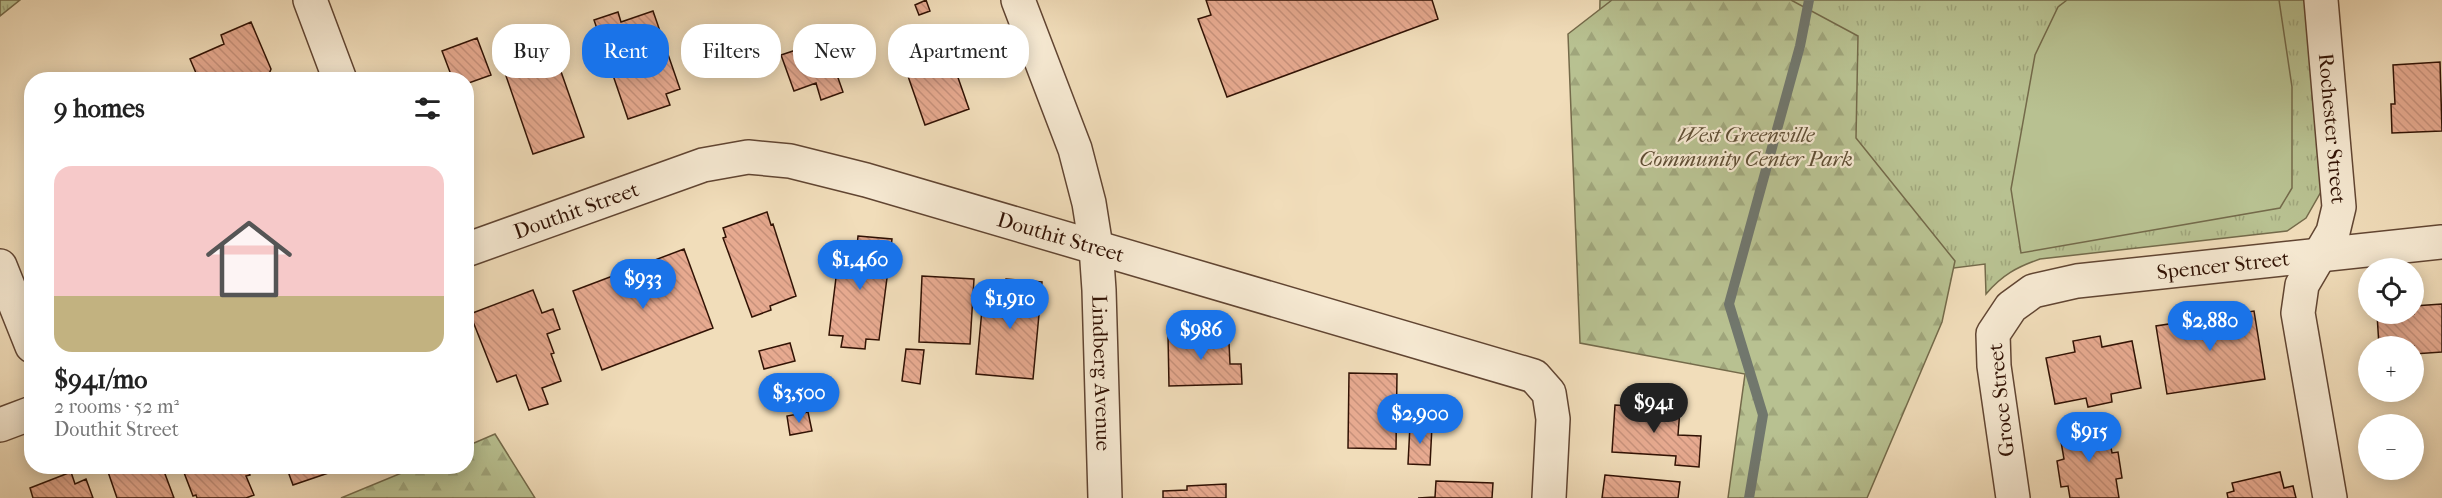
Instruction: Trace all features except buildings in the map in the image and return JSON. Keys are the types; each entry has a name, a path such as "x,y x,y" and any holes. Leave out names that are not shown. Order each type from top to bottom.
{"street":[{"path":"310,0 337,72"},
{"name":"Lindberg Avenue","path":"1018,0 1075,149 1089,203 1096,247 1105,498"},
{"name":"Rochester Street","path":"2320,0 2339,207 2332,232 2302,285 2298,313 2330,498"},
{"name":"Douthit Street","path":"474,247 703,165 748,157 790,160 866,180 1534,376 1549,393 1553,419 1549,498"},
{"name":"Spencer Street","path":"2011,307 2032,291 2077,281 2442,242"},
{"path":"0,266 24,326"},
{"name":"Groce Street","path":"2011,307 1994,334 1994,366 2013,498"},
{"path":"0,425 24,417"}],"green space":[{"path":"0,0 20,0 0,16"},
{"name":"West Greenville Community Center Park","path":"1600,0 2309,0 2322,190 2306,218 2287,231 2040,259 2010,272 1986,294 1985,264 1594,313"},
{"path":"1612,0 1791,0 1858,36 1856,138 1955,261 1942,322 1867,498 1728,498 1745,374 1580,343 1568,34"},
{"path":"2067,0 2279,0 2292,87 2292,188 2280,208 2021,253 2011,189 2035,55 2058,7"},
{"path":"495,434 535,498 341,498 399,474 474,474 474,443"}],"waterway":[{"path":"1749,498 1763,415 1729,304 1800,46 1809,0"}]}
